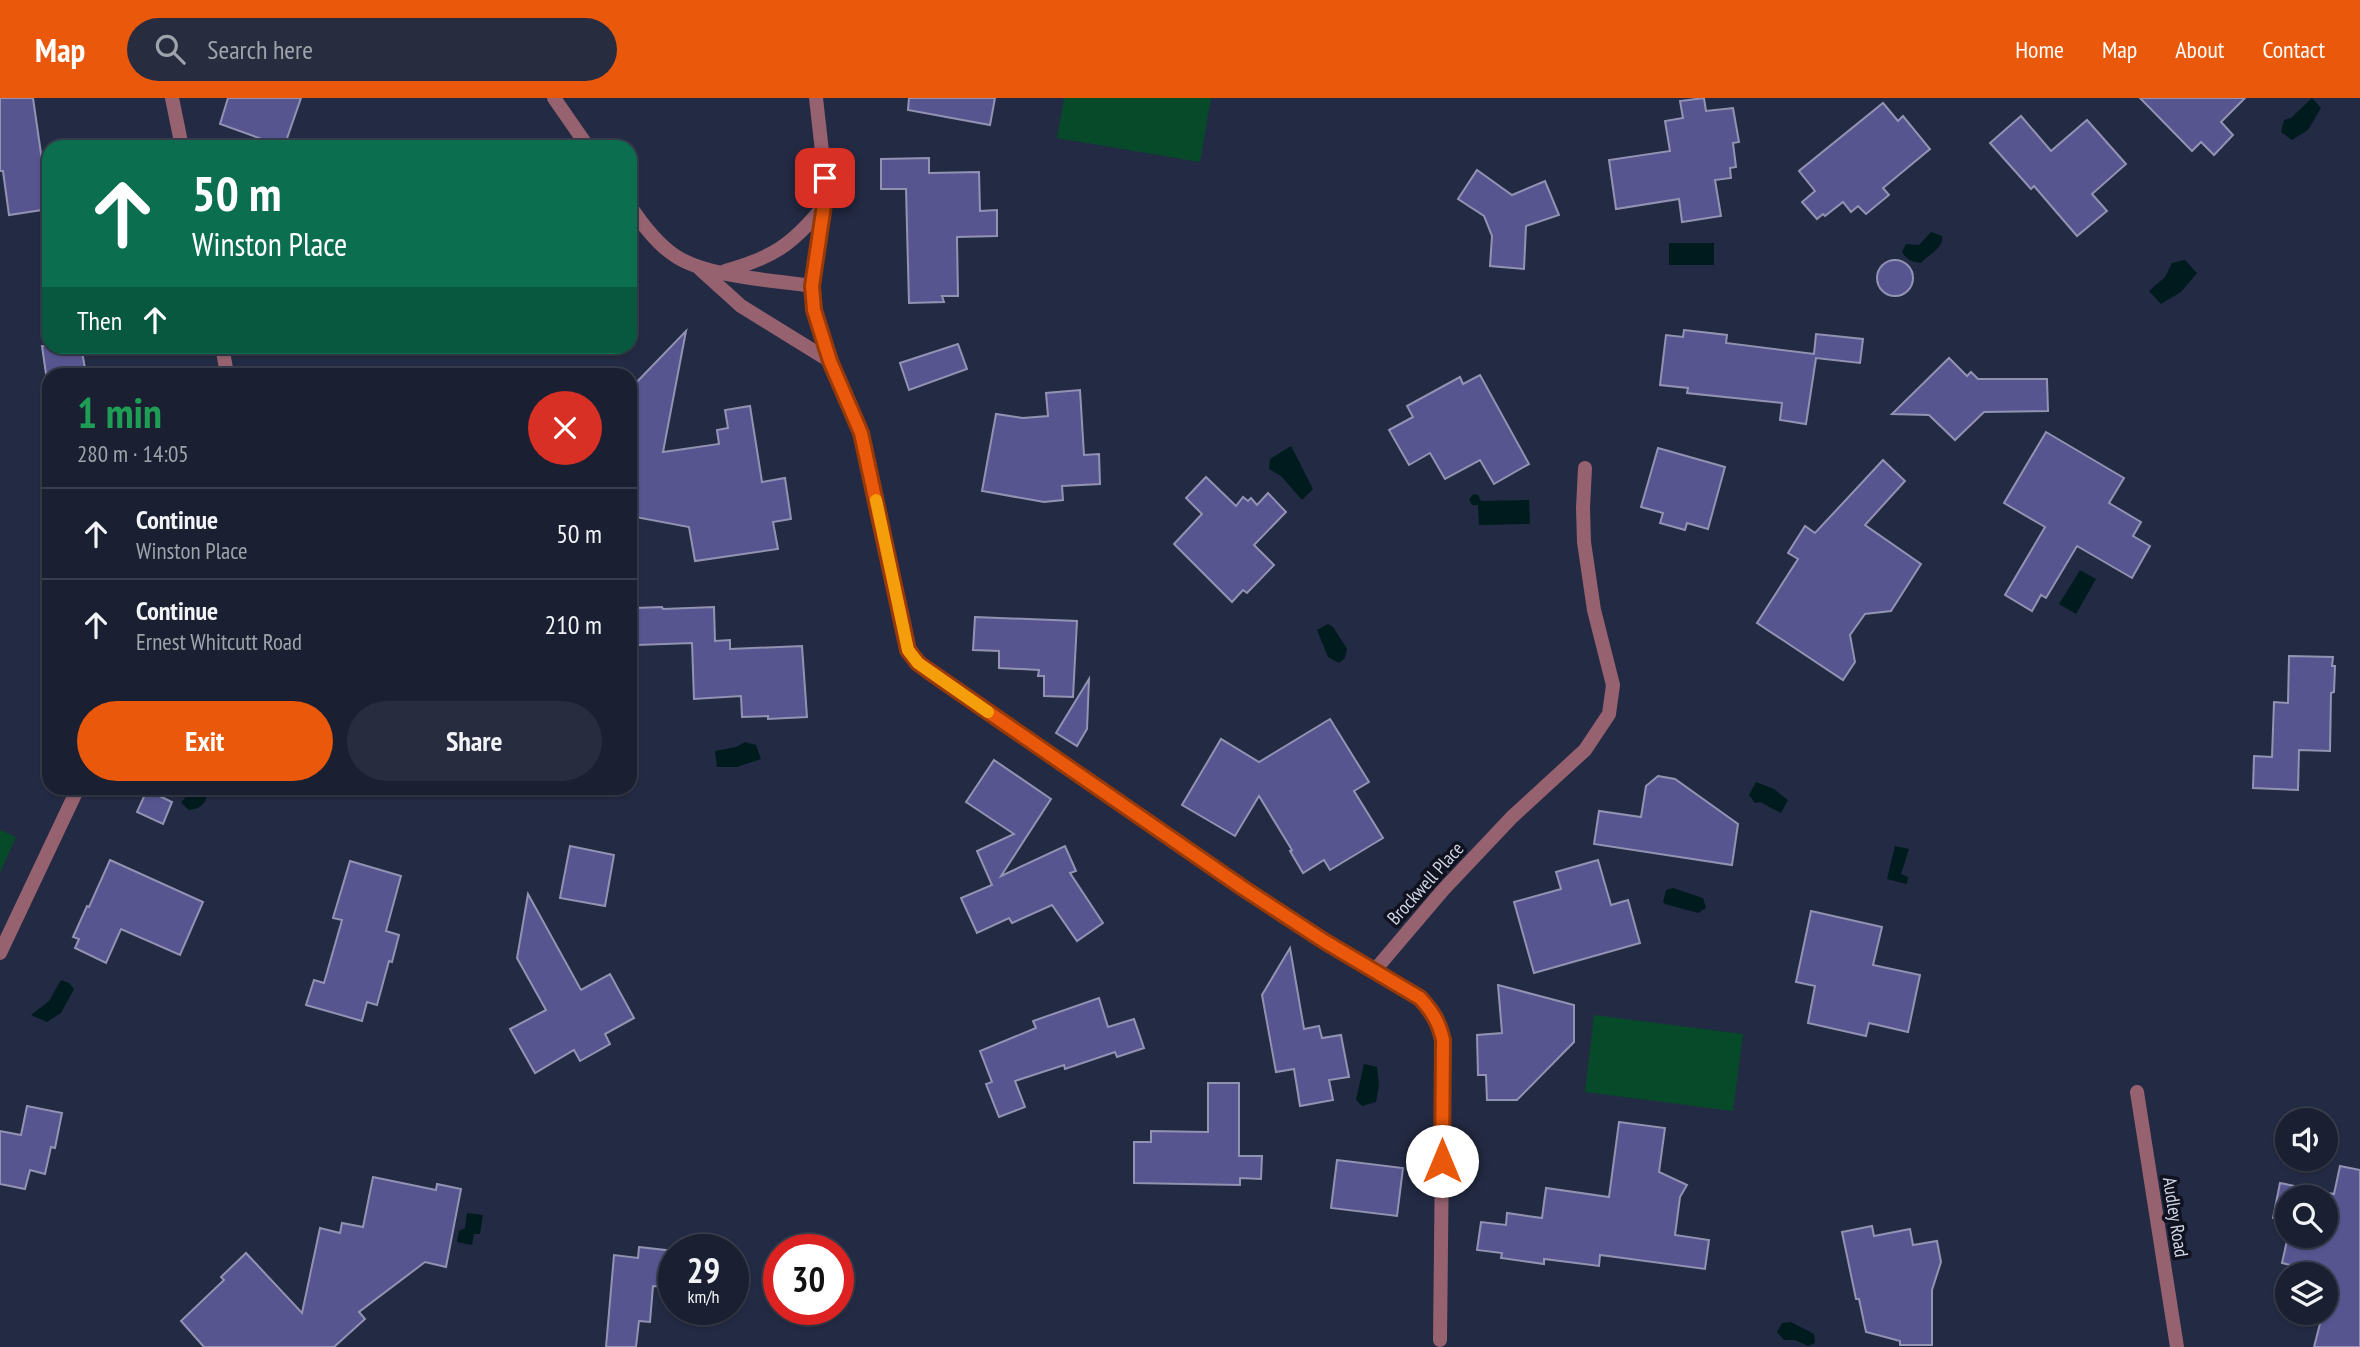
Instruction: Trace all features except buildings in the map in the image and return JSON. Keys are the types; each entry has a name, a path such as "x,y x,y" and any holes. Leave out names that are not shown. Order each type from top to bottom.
{"street":[{"path":"172,98 181,140"},
{"path":"554,98 583,140"},
{"path":"816,98 825,178 824,205 812,286 814,310 830,361 861,433 908,650 918,663 1243,888 1324,941 1420,998 1431,1010 1439,1023 1443,1040 1440,1340"},
{"path":"720,272 770,256 797,236 824,205"},
{"path":"637,214 663,246 675,256 700,268 812,286"},
{"path":"700,268 741,306 830,361"},
{"name":"Brockwell Place","path":"1375,970 1452,880 1512,817 1585,750 1609,714 1613,685 1594,610 1584,542 1585,468"},
{"path":"0,953 75,795"},
{"name":"Audley Road","path":"2137,1093 2176,1347"}],"green space":[{"path":"1064,98 1211,98 1200,162 1057,138"},
{"path":"0,830 16,837 0,873"},
{"path":"1594,1015 1743,1034 1733,1111 1585,1092"}],"shaded area":[{"path":"2312,98 2321,108 2308,130 2292,140 2281,132 2284,120 2291,118"},
{"path":"1931,232 1942,236 1941,244 1935,251 1921,263 1906,257 1902,252 1906,244 1919,245"},
{"path":"1669,243 1714,243 1714,265 1669,265"},
{"path":"2185,260 2197,273 2181,292 2161,304 2149,291 2165,277 2172,263"},
{"path":"1291,446 1313,489 1302,500 1281,476 1269,469 1270,459"},
{"path":"1474,494 1478,495 1481,501 1529,500 1530,524 1479,525 1478,505 1472,505 1469,499"},
{"path":"2080,570 2096,579 2076,614 2059,604"},
{"path":"1328,624 1333,627 1347,649 1345,658 1339,663 1328,657 1317,630"},
{"path":"745,742 756,745 761,759 737,767 717,767 715,751 736,747"},
{"path":"1756,782 1774,789 1788,800 1781,813 1760,802 1755,803 1749,795"},
{"path":"187,795 207,795 204,804 198,808 189,810 181,803"},
{"path":"1895,846 1909,849 1901,874 1908,877 1907,884 1887,879"},
{"path":"1673,888 1703,898 1706,908 1698,913 1665,904 1663,902 1666,890"},
{"path":"61,980 74,989 61,1013 47,1022 31,1015 49,1001"},
{"path":"1364,1064 1377,1067 1379,1085 1376,1102 1362,1106 1356,1100"},
{"path":"467,1213 483,1215 480,1234 474,1234 472,1245 457,1242 459,1231 465,1228"},
{"path":"1791,1322 1814,1334 1815,1343 1808,1346 1795,1340 1784,1340 1777,1332 1782,1323"}],"slow traffic":[{"path":"876,500 908,650 918,663 988,712"}],"route":[{"path":"825,178 824,205 812,286 814,310 830,361 861,433 908,650 918,663 929,671 1243,888 1324,941 1420,998 1439,1023 1443,1040 1442,1161"}]}
